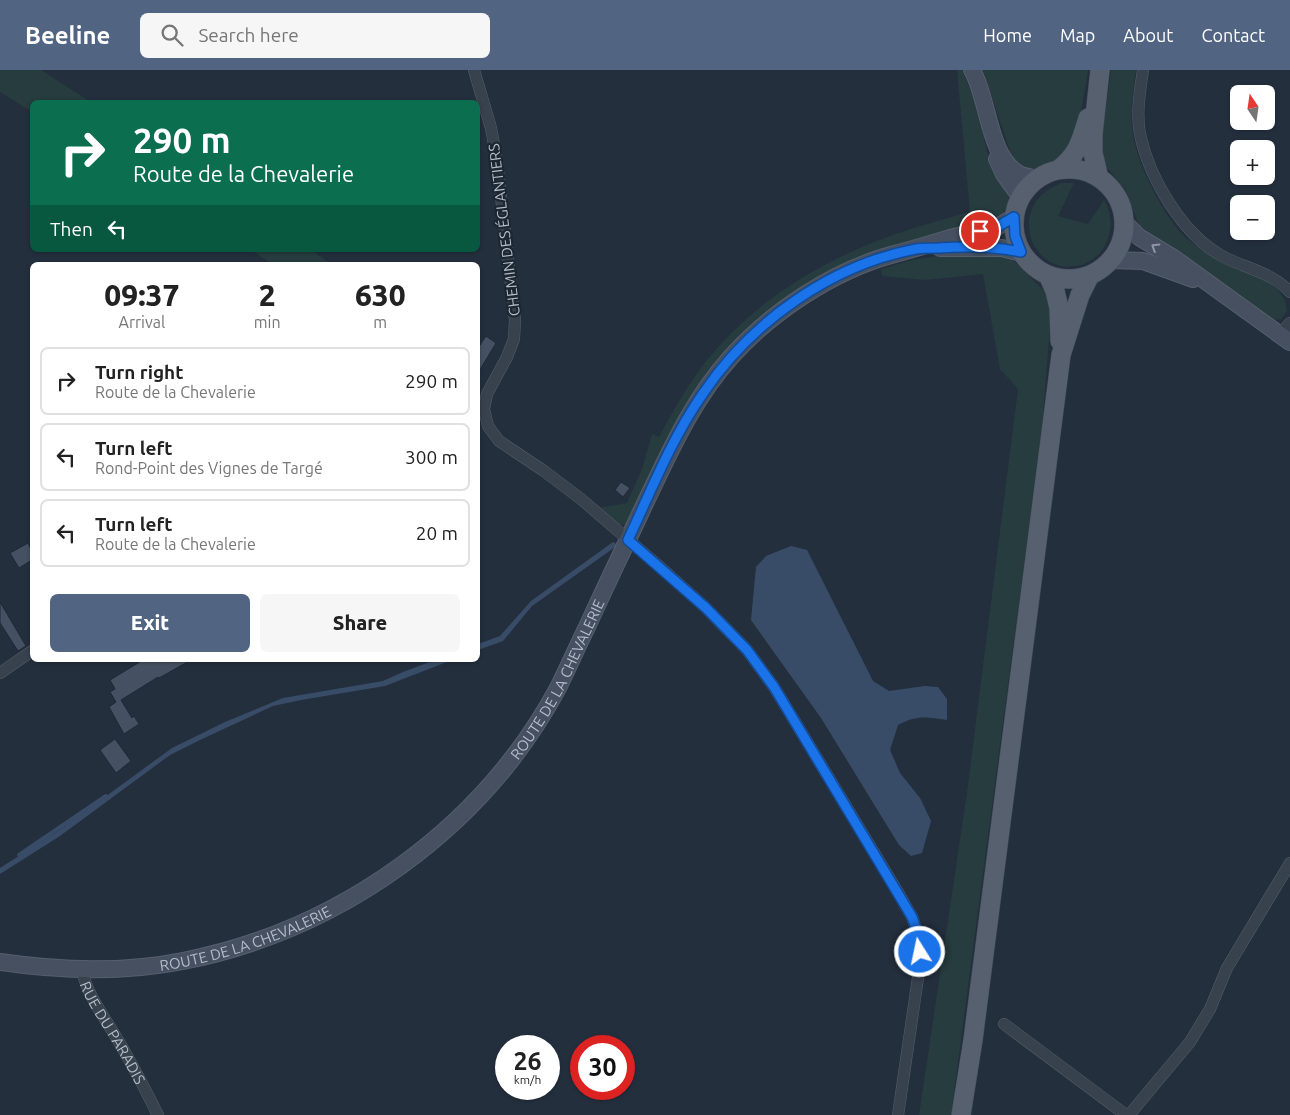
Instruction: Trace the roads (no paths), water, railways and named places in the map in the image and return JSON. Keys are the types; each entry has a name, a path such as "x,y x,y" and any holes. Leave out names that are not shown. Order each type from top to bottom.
{"main road":[{"path":"1058,170 1070,162 1076,152 1100,74"},
{"path":"1099,178 1093,153 1093,134 1100,74"},
{"path":"1072,169 1086,172 1099,178 1112,190 1121,205 1124,223 1123,236 1118,249 1102,269 1090,275 1076,279 1048,276 1033,266 1021,252 1015,236 1014,217 1020,198 1028,187 1038,179 1047,173 1058,170 1072,169"},
{"path":"961,1115 979,992 1061,355 1080,295 1090,275"},
{"path":"1048,276 1055,291 1059,308 1058,329 1061,355"}],"street":[{"name":"CHEMIN DES ÉGLANTIERS","path":"474,70 491,128 497,161 515,320 514,339 507,357 486,394 484,409 488,426 499,441 544,471 628,540 706,608 747,650 774,687 912,917 920,940 920,964 898,1115"},
{"path":"972,70 980,89 997,158 1004,174 1020,198"},
{"path":"1143,70 1138,110 1140,133 1146,157 1171,207 1204,245 1224,257 1249,266 1284,285 1290,292"},
{"path":"993,137 1007,164 1019,174 1038,179"},
{"name":"ROUTE DE LA CHEVALERIE","path":"82,970 182,961 221,952 264,938 315,917 369,887 418,853 444,832 487,789 527,738 558,689 687,418 717,374 733,355 770,321 817,288 862,264 997,227 1014,217"},
{"path":"1124,223 1139,237 1287,333"},
{"name":"ROUTE DE LA CHEVALERIE","path":"918,248 1002,248 1021,252"},
{"path":"1111,260 1143,260 1210,284"},
{"path":"0,673 30,651"},
{"path":"1004,1024 1127,1115 1190,1042 1210,1009 1227,968 1290,863"},
{"name":"RUE DU PARADIS","path":"0,962 82,970 91,997 114,1033 158,1115"}],"water":[{"path":"613,542 618,545 532,606 503,641 480,649 480,643 500,636 531,601"},
{"path":"791,546 807,550 873,681 889,691 925,686 938,687 947,699 947,720 922,718 898,725 890,750 900,773 920,798 931,821 922,853 911,856 899,845 821,718 751,620 756,567 766,556"},
{"path":"430,662 447,662 385,686 273,706 200,740 170,755 60,836 0,874 0,868 57,832 172,748 225,722 283,698 383,681"}],"waterway":[{"path":"19,855 106,796"}]}
